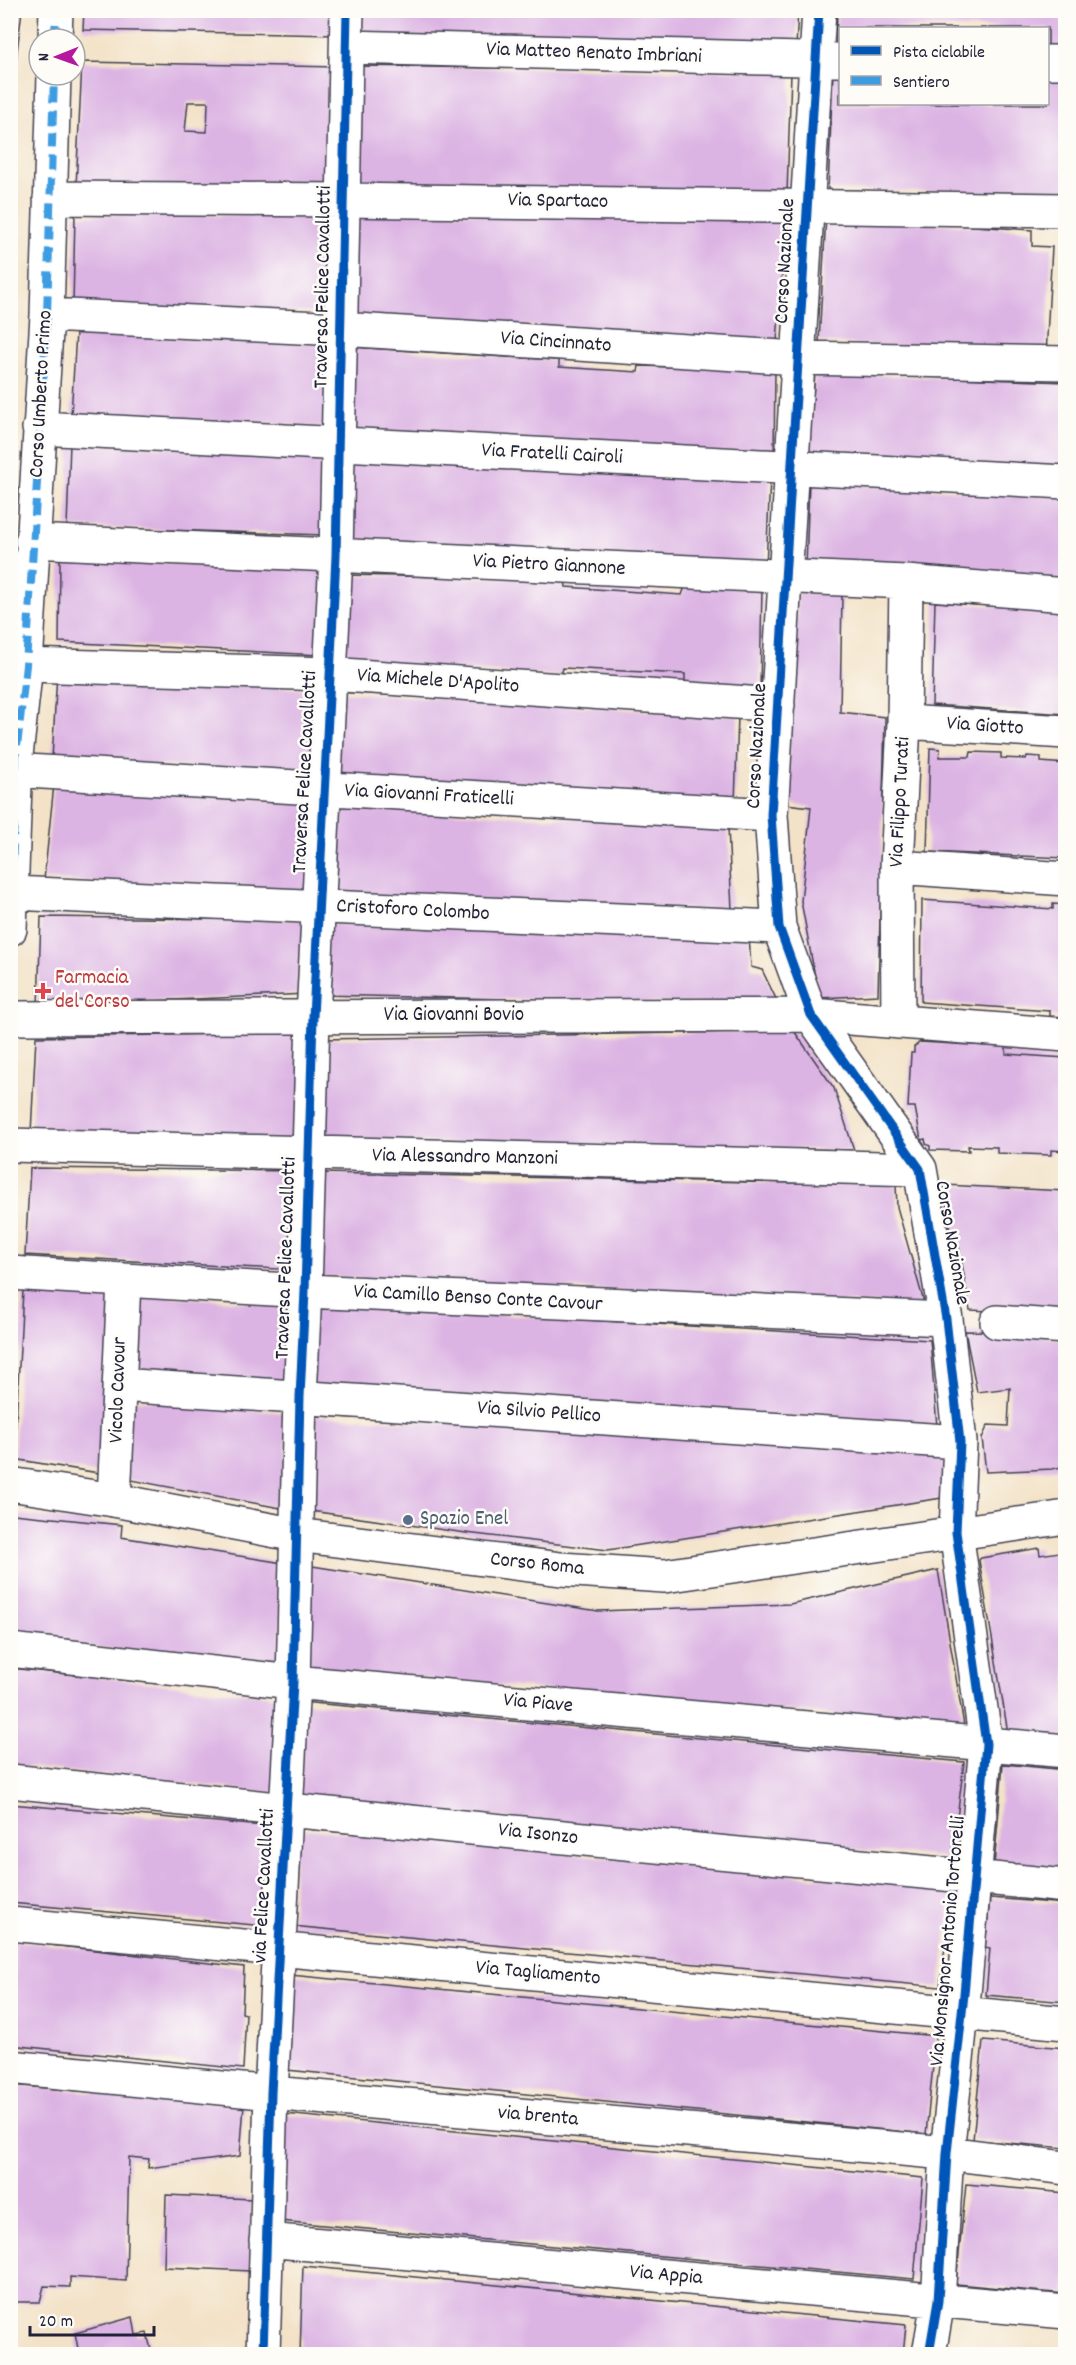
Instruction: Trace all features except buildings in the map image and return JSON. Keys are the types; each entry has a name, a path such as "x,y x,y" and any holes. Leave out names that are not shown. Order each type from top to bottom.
{"street":[{"path":"55,27 56,10"},
{"name":"Traversa Felice Cavallotti","path":"297,1535 313,1017 336,556 347,10"},
{"name":"Corso Nazionale","path":"819,10 828,60 807,205 771,815 779,927 811,1015 920,1169 946,1319 960,1442"},
{"name":"Via Matteo Renato Imbriani","path":"347,47 828,60"},
{"path":"1049,62 1065,62"},
{"name":"Corso Umberto Primo","path":"11,904 13,770 26,665 47,315 54,87"},
{"name":"Via Spartaco","path":"50,198 807,205 1065,210"},
{"name":"Via Cincinnato","path":"47,315 341,329 798,358 1065,363"},
{"name":"Via Fratelli Cairoli","path":"39,428 1065,482"},
{"name":"Via Pietro Giannone","path":"32,541 906,582 1065,595"},
{"name":"Via Filippo Turati","path":"898,1022 897,867 904,722 906,582"},
{"name":"Via Michele D'Apolito","path":"26,665 329,674 778,705"},
{"name":"Via Giotto","path":"904,722 1065,732"},
{"name":"Via Giovanni Fraticelli","path":"13,770 771,815"},
{"path":"897,867 1065,879"},
{"name":"Cristoforo Colombo","path":"11,904 318,906 779,927"},
{"name":"Via Giovanni Bovio","path":"10,1018 811,1015 1065,1035"},
{"name":"Via Alessandro Manzoni","path":"10,1144 308,1154 920,1169"},
{"name":"Via Camillo Benso Conte Cavour","path":"10,1273 305,1291 946,1319"},
{"name":"Vicolo Cavour","path":"114,1500 124,1281"},
{"path":"997,1322 1065,1327"},
{"name":"Via Silvio Pellico","path":"118,1385 960,1442"},
{"path":"956,1532 960,1442"},
{"name":"Corso Roma","path":"10,1484 114,1500 297,1535 561,1569 664,1576 1065,1517"},
{"name":"Via Monsignor Antonio Tortorelli","path":"929,2355 938,2301 947,2153 986,1744 956,1532"},
{"name":"via Felice Cavallotti","path":"266,2240 271,2093 288,1810 297,1535"},
{"name":"Via Piave","path":"10,1650 293,1682 1065,1751"},
{"name":"Via Isonzo","path":"10,1781 1065,1886"},
{"name":"Via Tagliamento","path":"10,1924 1065,2023"},
{"name":"via brenta","path":"10,2067 271,2093 947,2153 1065,2168"},
{"path":"263,2355 266,2240"},
{"name":"Via Appia","path":"266,2240 1065,2312"}],"marked path":[{"path":"55,27 56,10"},
{"path":"10,929 16,756 26,665 47,315 54,87"}],"cycle path":[{"path":"263,2354 271,2093 293,1682 313,1017 336,556 347,10"},
{"path":"819,10 771,815 779,927 811,1015 920,1169 946,1319 960,1442 956,1532 986,1744 964,1994 947,2153 938,2301 929,2354"}],"place":[{"name":"Farmacia del Corso","path":"43,991"},
{"name":"Spazio Enel","path":"408,1520"}]}
